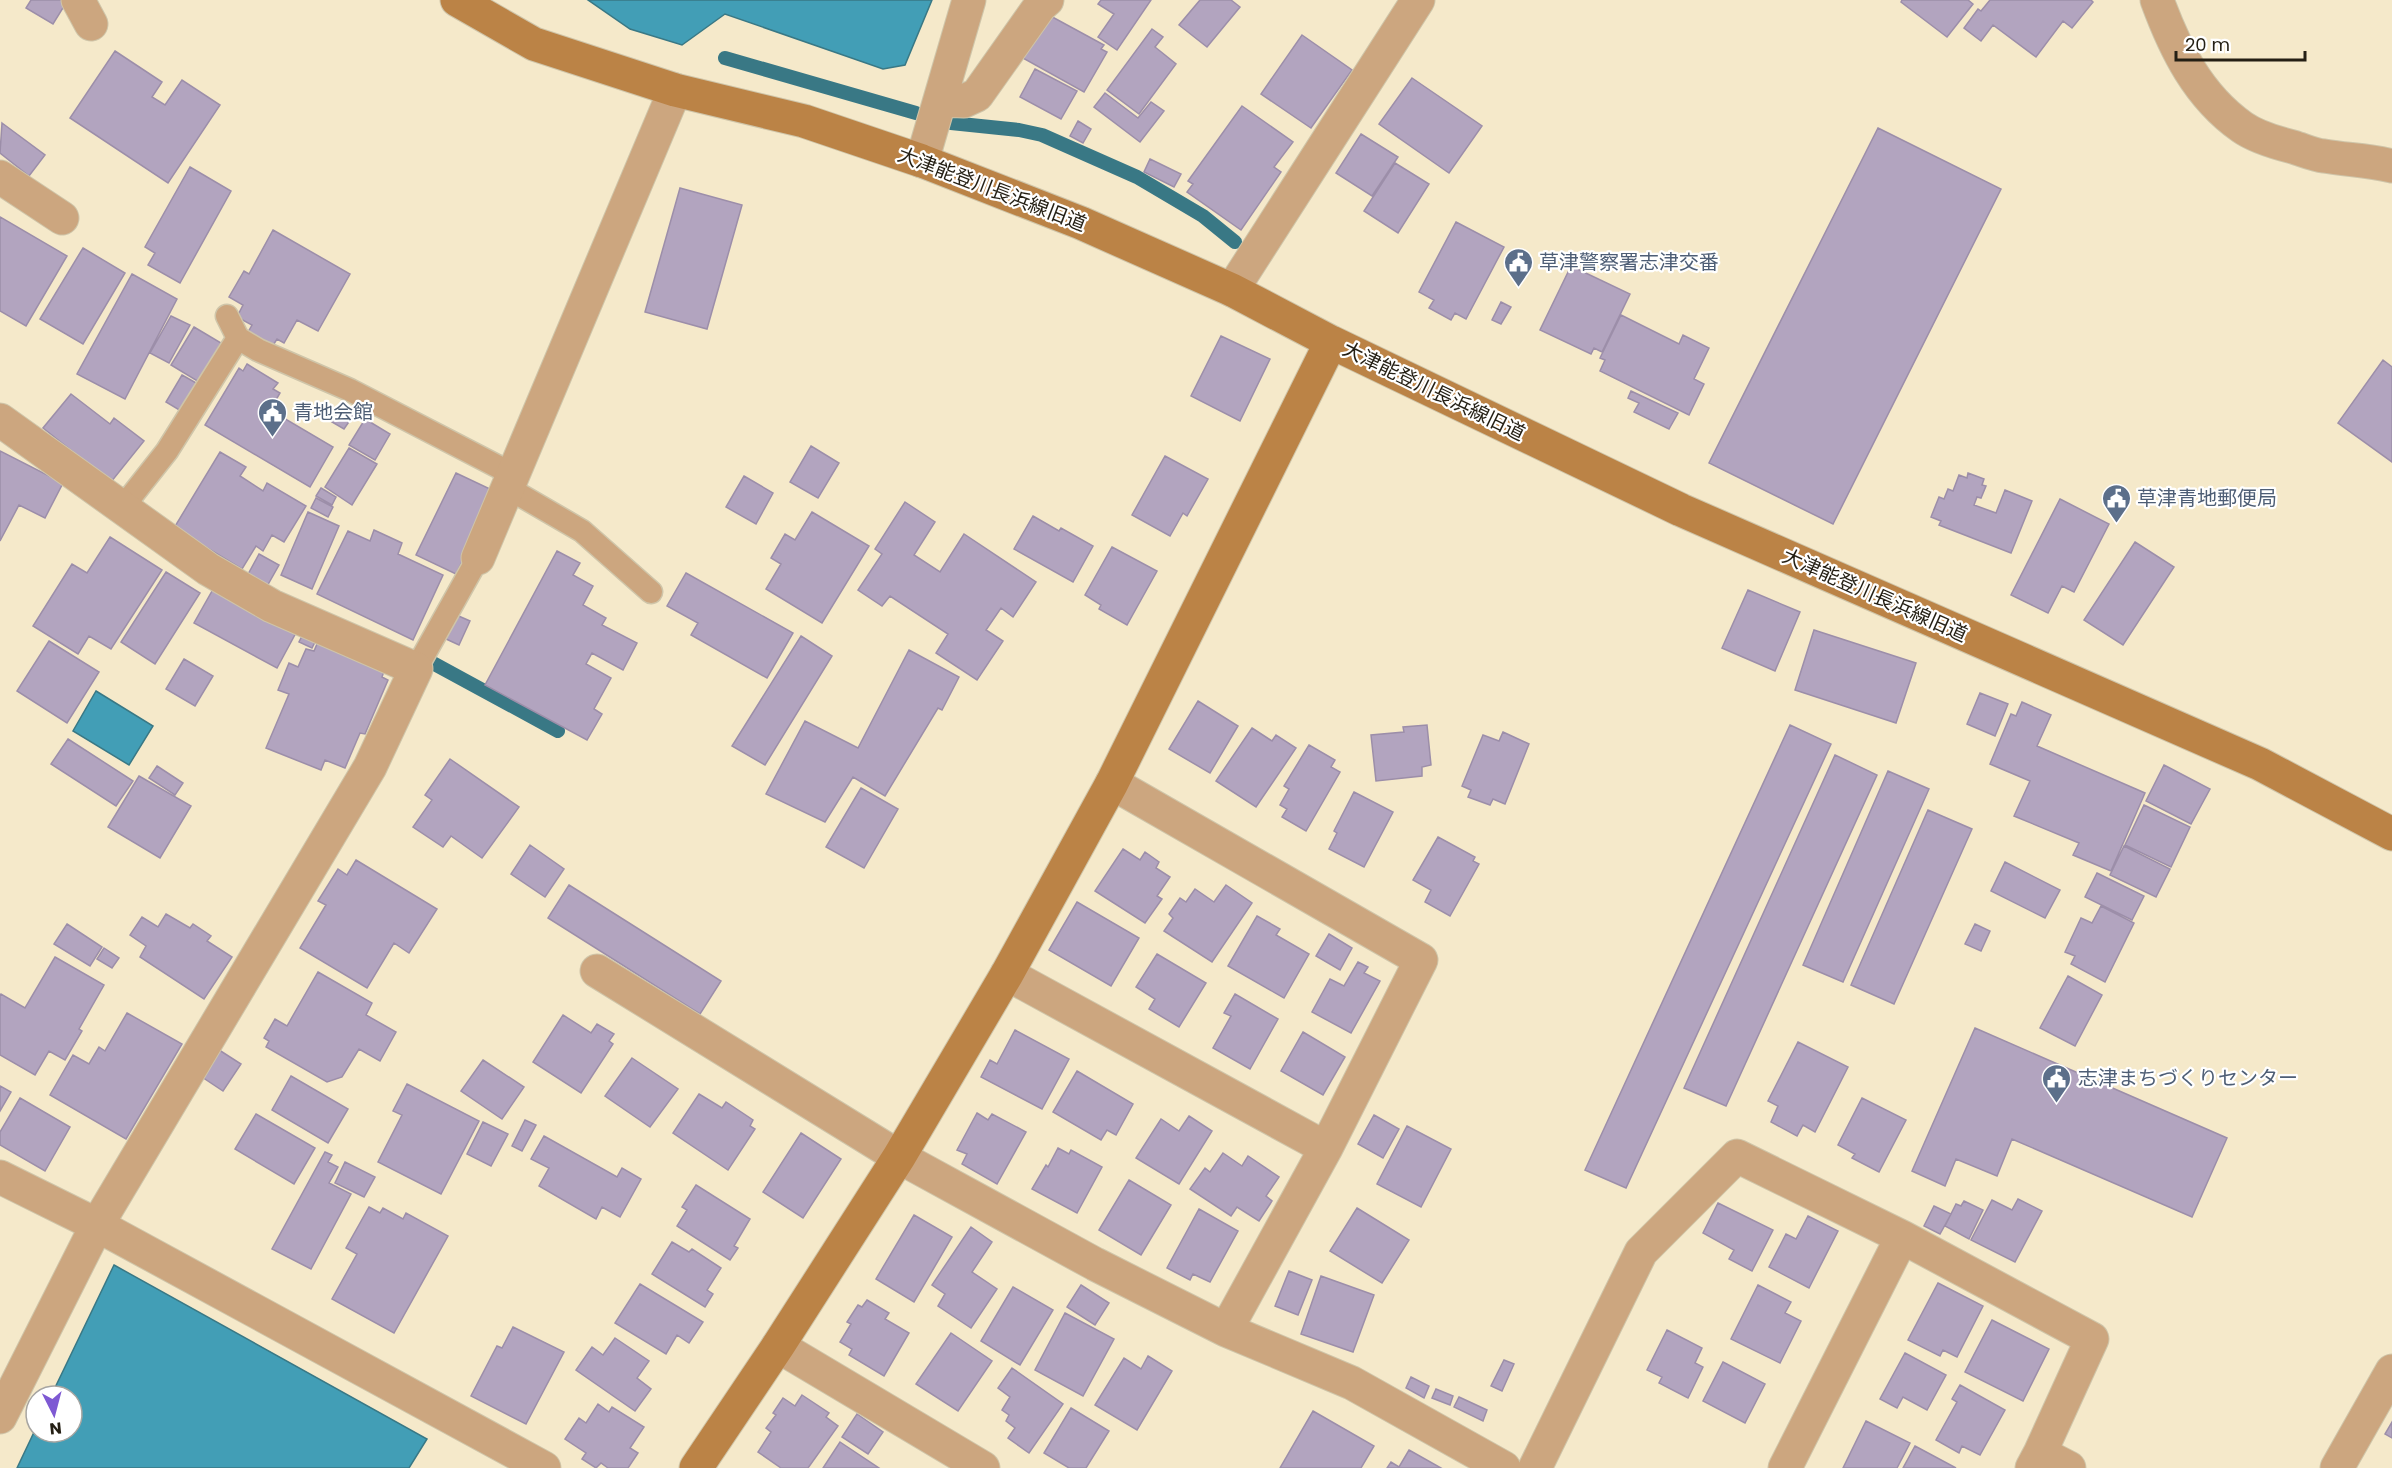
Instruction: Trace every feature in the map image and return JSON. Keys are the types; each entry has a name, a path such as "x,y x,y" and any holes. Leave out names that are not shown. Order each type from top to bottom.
{"street":[{"name":"大津能登川長浜線旧道","path":"457,0 534,44 675,90 804,122 922,161 1081,223 1232,290 1331,342 1681,510 2260,764 2392,834"},
{"path":"922,161 969,0"},
{"path":"939,100 964,101 977,95 1034,14 1047,0"},
{"path":"1232,290 1418,0"},
{"path":"2157,0 2166,26 2187,69 2211,98 2243,128 2282,144 2322,156 2370,161 2392,166"},
{"path":"478,558 675,90"},
{"path":"0,177 62,218"},
{"path":"696,1468 778,1346 899,1156 1006,974 1112,783 1331,342"},
{"path":"0,420 208,569 272,606 416,669 365,776 97,1225 0,1417"},
{"path":"1112,783 1420,960 1326,1148 1226,1330"},
{"path":"597,971 899,1156 1095,1264 1226,1330 1352,1383 1504,1468"},
{"path":"1006,974 1326,1148"},
{"path":"1535,1468 1641,1252 1737,1156 1902,1237 2092,1339 2036,1460 2069,1468"},
{"path":"0,1177 97,1225 544,1468"},
{"path":"1785,1468 1902,1237"},
{"path":"778,1346 982,1468"},
{"path":"2337,1468 2392,1371"}],"lane":[{"path":"227,316 238,338 258,350 350,390 511,481 582,531 651,592"},
{"path":"122,508 167,451 238,338"},
{"path":"416,669 478,558"}],"water":[{"path":"588,0 932,0 905,65 883,69 725,14 682,45 630,29"},
{"path":"96,691 153,726 129,765 73,731"},
{"path":"114,1265 427,1439 409,1468 17,1468 28,1444 84,1444 84,1384 57,1384"}],"building":[{"path":"31,0 61,0 66,3 53,24 26,8"},
{"path":"1101,0 1151,0 1117,50 1098,37 1114,14 1098,4"},
{"path":"1200,0 1231,0 1240,7 1207,47 1179,25"},
{"path":"1902,0 1968,0 1973,4 1947,37 1901,2"},
{"path":"1990,0 2091,0 2093,2 2072,28 2063,21 2036,57 1993,25 1981,41 1964,28 1978,9 1981,11"},
{"path":"1045,13 1104,45 1101,49 1107,52 1084,92 1021,57"},
{"path":"1152,29 1163,37 1155,47 1176,64 1139,114 1107,90"},
{"path":"1302,35 1352,70 1311,128 1261,94"},
{"path":"115,51 162,82 152,97 165,105 182,80 220,105 168,183 70,118"},
{"path":"1035,69 1077,91 1061,119 1020,97"},
{"path":"1412,78 1482,126 1449,173 1379,124"},
{"path":"1105,93 1138,118 1151,102 1164,111 1140,142 1094,107"},
{"path":"1242,106 1293,142 1274,167 1281,172 1241,230 1187,192 1193,184 1188,181"},
{"path":"1078,121 1091,129 1083,143 1070,136"},
{"path":"2,123 45,155 29,176 0,153"},
{"path":"1878,128 2001,189 1833,524 1709,463"},
{"path":"1361,134 1398,157 1372,196 1336,173"},
{"path":"1150,159 1181,174 1174,187 1144,172"},
{"path":"1395,163 1429,184 1398,233 1364,211"},
{"path":"190,167 231,191 180,283 148,265 155,253 145,247"},
{"path":"680,188 742,205 707,329 645,312"},
{"path":"0,217 67,256 26,326 0,311"},
{"path":"1456,222 1504,247 1466,319 1455,313 1451,320 1429,308 1434,300 1419,292"},
{"path":"273,230 350,274 318,331 297,320 284,343 277,339 272,347 247,334 252,325 237,317 243,305 229,297 244,271 249,274"},
{"path":"83,248 125,273 83,344 40,319"},
{"path":"1571,266 1630,294 1602,352 1594,348 1591,354 1540,330"},
{"path":"132,274 177,299 125,399 77,374"},
{"path":"1501,302 1511,307 1501,324 1492,320"},
{"path":"1621,315 1679,344 1683,335 1709,348 1694,379 1704,384 1689,415 1600,371 1605,360 1600,358"},
{"path":"171,316 190,325 169,363 150,353"},
{"path":"194,327 221,343 199,382 171,365"},
{"path":"1221,336 1270,359 1240,421 1191,396"},
{"path":"2383,360 2392,367 2392,462 2338,423"},
{"path":"247,364 278,383 273,389 280,393 270,410 333,447 310,487 205,425 239,368 243,371"},
{"path":"182,375 198,384 181,411 166,402"},
{"path":"1631,391 1678,413 1669,429 1634,412 1639,403 1628,398"},
{"path":"71,394 110,424 114,418 144,441 111,482 43,428"},
{"path":"341,408 353,416 344,429 332,422"},
{"path":"365,419 390,434 375,460 349,445"},
{"path":"811,446 839,463 818,498 790,482"},
{"path":"349,448 377,464 352,505 325,487"},
{"path":"0,451 63,483 45,518 19,505 0,541"},
{"path":"220,452 246,467 240,476 263,491 267,483 306,506 284,542 272,535 263,551 256,546 242,569 174,528"},
{"path":"1165,456 1208,479 1187,516 1183,513 1170,536 1132,515"},
{"path":"456,473 490,489 493,499 456,574 416,555"},
{"path":"1968,473 1984,479 1982,485 1986,486 1981,498 1977,497 1974,505 1996,513 2005,490 2032,501 2011,553 1939,525 1941,521 1931,517 1939,497 1944,499 1948,489 1953,491 1959,475 1967,478"},
{"path":"744,476 773,493 756,524 726,507"},
{"path":"321,488 336,497 332,505 316,496"},
{"path":"316,498 333,507 328,517 311,508"},
{"path":"2060,499 2109,524 2074,592 2062,586 2048,613 2011,595"},
{"path":"905,502 935,522 914,555 940,572 964,534 1036,582 1013,617 1001,608 986,630 1003,641 977,680 936,653 948,634 890,596 882,606 858,590 882,554 875,549"},
{"path":"308,512 339,526 312,589 281,575"},
{"path":"812,512 869,546 822,623 766,589 781,564 771,558 785,534 795,540"},
{"path":"1033,516 1093,546 1073,582 1014,549"},
{"path":"374,530 402,543 398,554 443,575 413,640 317,594 348,531 370,541"},
{"path":"110,537 162,570 111,649 89,636 78,654 33,626 72,564 87,573"},
{"path":"2135,542 2174,567 2123,645 2084,620"},
{"path":"1112,547 1157,571 1127,625 1099,609 1101,605 1085,595"},
{"path":"557,551 580,563 573,575 593,586 583,605 606,618 602,625 637,643 623,670 592,653 586,664 611,678 594,709 602,714 587,740 485,685"},
{"path":"259,554 279,565 266,588 246,578"},
{"path":"166,572 200,593 155,664 121,642"},
{"path":"686,573 793,633 767,678 691,635 698,623 667,606"},
{"path":"216,584 298,629 277,668 194,623"},
{"path":"1748,590 1800,612 1775,671 1722,648"},
{"path":"454,614 470,621 459,645 444,638"},
{"path":"305,630 318,636 312,648 299,642"},
{"path":"1814,630 1916,663 1896,723 1795,690"},
{"path":"801,636 832,656 765,765 732,746"},
{"path":"320,637 386,665 382,677 388,680 365,734 360,733 345,768 325,760 321,770 266,748 289,694 278,690 289,663 298,667 306,649 314,651"},
{"path":"49,641 99,672 67,723 17,691"},
{"path":"909,650 959,677 942,710 938,708 885,796 853,777 825,822 766,794 805,721 858,748"},
{"path":"184,659 213,676 195,706 166,689"},
{"path":"1980,693 2008,704 1995,736 1967,724"},
{"path":"1198,701 1238,726 1210,773 1169,749"},
{"path":"2022,702 2051,715 2037,746 2145,793 2111,871 2073,855 2079,843 2014,816 2030,781 1990,764 2011,714 2016,716"},
{"path":"1427,725 1431,765 1422,767 1422,776 1376,781 1371,735 1404,732 1403,727"},
{"path":"1790,725 1831,744 1626,1188 1585,1170"},
{"path":"1252,728 1272,741 1276,735 1296,748 1256,807 1216,781"},
{"path":"1503,732 1529,744 1505,804 1493,799 1490,805 1468,797 1471,790 1462,786 1483,735 1499,741"},
{"path":"68,739 133,781 116,806 51,764"},
{"path":"1309,745 1335,760 1331,767 1340,772 1306,831 1282,817 1287,809 1280,805 1289,789 1284,786"},
{"path":"1835,755 1877,775 1726,1106 1684,1088"},
{"path":"450,759 519,807 482,858 451,836 443,847 413,827 432,800 425,795"},
{"path":"2164,765 2210,789 2191,824 2146,801"},
{"path":"157,766 183,783 175,795 149,778"},
{"path":"1888,771 1929,789 1843,982 1803,965"},
{"path":"139,776 191,806 160,858 108,827"},
{"path":"861,788 898,809 864,868 826,847"},
{"path":"1354,792 1393,812 1364,867 1329,849 1337,833 1334,831"},
{"path":"2144,805 2190,827 2171,867 2125,845"},
{"path":"1928,810 1972,829 1894,1004 1851,985"},
{"path":"1438,837 1475,857 1473,861 1479,864 1450,916 1425,902 1431,890 1413,880"},
{"path":"530,845 564,869 545,897 511,874"},
{"path":"2124,846 2170,869 2156,897 2110,875"},
{"path":"1123,849 1140,860 1145,852 1159,862 1156,868 1170,877 1157,896 1162,899 1145,923 1095,891"},
{"path":"356,860 437,909 409,953 394,943 367,988 300,948 326,905 318,901 338,869 347,875"},
{"path":"2005,862 2060,890 2045,918 1991,891"},
{"path":"2097,873 2144,896 2132,920 2085,897"},
{"path":"569,885 721,981 700,1014 548,918"},
{"path":"1226,885 1252,903 1212,962 1164,931 1173,918 1169,914 1180,898 1186,902 1195,889 1214,902"},
{"path":"1077,902 1139,938 1111,986 1049,950"},
{"path":"2101,906 2134,923 2105,982 2071,964 2075,956 2065,952 2081,918 2092,923"},
{"path":"166,914 190,928 193,924 211,936 207,941 232,957 204,999 140,957 146,946 130,935 142,917 158,927"},
{"path":"1257,916 1280,929 1276,935 1309,954 1284,998 1228,966"},
{"path":"67,924 102,947 90,966 54,944"},
{"path":"1975,924 1990,931 1981,951 1965,944"},
{"path":"1329,934 1352,948 1340,970 1316,956"},
{"path":"104,948 119,958 112,968 97,959"},
{"path":"1157,954 1206,983 1179,1027 1149,1009 1155,999 1136,987"},
{"path":"55,957 104,985 79,1029 82,1031 65,1060 49,1051 35,1075 0,1055 0,996 1,994 25,1008"},
{"path":"1358,962 1368,967 1364,973 1380,981 1351,1033 1312,1012 1330,979 1344,986"},
{"path":"318,972 372,1003 366,1015 396,1032 380,1061 359,1049 342,1077 327,1082 266,1047 269,1041 264,1038 275,1019 287,1026"},
{"path":"2068,976 2102,995 2075,1046 2040,1028"},
{"path":"1235,994 1278,1019 1250,1069 1213,1048 1231,1016 1224,1013"},
{"path":"127,1013 182,1044 126,1139 50,1095 73,1055 89,1064 99,1047 105,1051"},
{"path":"563,1015 591,1033 597,1024 614,1034 609,1041 613,1044 581,1093 533,1062"},
{"path":"1975,1028 2227,1138 2192,1217 2012,1139 1997,1176 1956,1159 1945,1186 1912,1171"},
{"path":"1015,1030 1069,1059 1042,1109 981,1077 990,1060 997,1064"},
{"path":"1303,1032 1345,1057 1323,1095 1281,1071"},
{"path":"1798,1042 1848,1067 1815,1132 1803,1125 1797,1136 1771,1122 1778,1106 1768,1101"},
{"path":"216,1048 241,1064 223,1091 199,1075"},
{"path":"632,1058 678,1089 650,1127 605,1096"},
{"path":"483,1060 524,1087 502,1119 461,1091"},
{"path":"1077,1071 1133,1104 1116,1135 1107,1130 1101,1140 1053,1112"},
{"path":"291,1076 348,1109 328,1143 272,1110"},
{"path":"407,1084 479,1121 441,1194 378,1162 402,1115 393,1111"},
{"path":"0,1086 11,1092 0,1111"},
{"path":"699,1094 722,1108 726,1102 753,1120 750,1126 755,1129 728,1170 673,1133"},
{"path":"20,1098 70,1127 45,1171 0,1145 0,1132"},
{"path":"1862,1098 1906,1120 1879,1172 1852,1158 1855,1154 1838,1145"},
{"path":"977,1113 988,1120 992,1114 1026,1132 997,1184 962,1164 967,1154 957,1150"},
{"path":"256,1114 315,1148 294,1184 235,1149"},
{"path":"1374,1115 1399,1129 1383,1158 1358,1144"},
{"path":"1189,1116 1212,1131 1179,1184 1136,1158 1161,1119 1179,1131"},
{"path":"525,1120 536,1125 522,1151 512,1146"},
{"path":"483,1122 508,1134 491,1166 467,1154"},
{"path":"1407,1126 1451,1149 1421,1207 1377,1184"},
{"path":"801,1133 841,1159 803,1218 763,1192"},
{"path":"544,1136 617,1177 622,1168 641,1179 620,1217 602,1207 596,1219 539,1186 549,1168 531,1159"},
{"path":"1058,1148 1069,1154 1071,1150 1102,1167 1077,1213 1032,1189"},
{"path":"325,1152 332,1155 328,1162 338,1167 329,1183 351,1194 311,1269 272,1249"},
{"path":"1223,1153 1242,1166 1248,1156 1279,1177 1266,1196 1272,1201 1259,1221 1237,1207 1231,1216 1190,1189 1205,1168 1210,1172"},
{"path":"345,1162 375,1177 364,1197 335,1183"},
{"path":"1129,1180 1171,1205 1141,1255 1099,1230"},
{"path":"696,1185 750,1219 734,1246 738,1248 730,1260 677,1226 687,1210 682,1207"},
{"path":"2018,1199 2042,1211 2015,1262 1971,1240 1992,1200 2012,1210"},
{"path":"1964,1201 1983,1210 1969,1239 1945,1226 1956,1204 1961,1206"},
{"path":"1718,1203 1773,1230 1752,1271 1729,1259 1734,1250 1703,1233"},
{"path":"1934,1206 1951,1214 1940,1234 1924,1226"},
{"path":"369,1207 380,1213 383,1208 403,1219 406,1213 448,1236 394,1333 332,1299 357,1254 346,1248"},
{"path":"1357,1208 1409,1240 1382,1283 1330,1251"},
{"path":"1199,1209 1238,1231 1210,1282 1193,1274 1190,1280 1167,1268"},
{"path":"914,1215 952,1237 914,1302 876,1279"},
{"path":"1808,1216 1838,1231 1809,1288 1769,1267 1786,1234 1796,1239"},
{"path":"971,1227 992,1242 972,1272 997,1289 971,1328 938,1306 945,1294 932,1285"},
{"path":"672,1242 689,1252 692,1249 721,1268 707,1290 713,1294 705,1307 652,1274"},
{"path":"1289,1271 1312,1280 1298,1315 1275,1306"},
{"path":"1321,1276 1374,1295 1353,1352 1301,1334"},
{"path":"1938,1283 1983,1306 1957,1357 1943,1350 1940,1356 1908,1340"},
{"path":"640,1284 703,1322 689,1343 677,1335 666,1354 615,1323"},
{"path":"1081,1285 1109,1303 1095,1325 1067,1307"},
{"path":"1758,1285 1791,1302 1785,1313 1801,1321 1780,1363 1731,1339"},
{"path":"1013,1287 1053,1310 1020,1365 981,1341"},
{"path":"867,1300 889,1313 885,1319 909,1333 884,1376 849,1355 852,1349 840,1342 851,1324 847,1322 858,1305 862,1307"},
{"path":"1065,1313 1114,1339 1083,1396 1035,1370"},
{"path":"1992,1320 2049,1349 2023,1401 1965,1372"},
{"path":"513,1327 564,1352 526,1424 471,1396 497,1346 502,1348"},
{"path":"1667,1330 1702,1348 1695,1363 1703,1367 1688,1398 1659,1383 1662,1377 1647,1370"},
{"path":"951,1333 992,1361 958,1411 916,1384"},
{"path":"615,1338 649,1361 637,1378 651,1389 635,1411 576,1370 592,1347 603,1355"},
{"path":"1905,1353 1946,1375 1927,1410 1903,1397 1897,1408 1880,1399"},
{"path":"1148,1356 1172,1371 1137,1430 1095,1405 1124,1358 1141,1369"},
{"path":"1504,1360 1514,1364 1502,1391 1491,1386"},
{"path":"1723,1362 1765,1384 1745,1423 1703,1401"},
{"path":"1012,1368 1063,1404 1029,1453 1008,1438 1015,1428 1006,1421 1009,1415 1002,1410 1010,1397 998,1388"},
{"path":"1411,1377 1429,1386 1424,1398 1406,1388"},
{"path":"1960,1385 2005,1410 1980,1455 1962,1446 1959,1453 1936,1440 1957,1402 1952,1399"},
{"path":"1436,1389 1453,1396 1450,1405 1432,1398"},
{"path":"802,1395 829,1413 826,1417 838,1426 808,1468 781,1468 758,1452 771,1432 766,1428 776,1415 773,1413 783,1398 795,1406"},
{"path":"1459,1397 1487,1410 1483,1421 1454,1407"},
{"path":"598,1404 609,1412 612,1407 644,1427 630,1448 638,1453 628,1468 608,1468 601,1463 596,1468 582,1459 586,1453 565,1439 579,1418 586,1423"},
{"path":"1071,1408 1109,1431 1086,1468 1069,1468 1044,1453"},
{"path":"1313,1411 1374,1446 1361,1468 1280,1468"},
{"path":"857,1414 883,1432 868,1454 842,1437"},
{"path":"1866,1421 1910,1443 1897,1468 1843,1468"},
{"path":"2392,1422 2392,1438 2385,1434"},
{"path":"840,1442 879,1468 823,1468"},
{"path":"1915,1446 1956,1468 1903,1468"},
{"path":"1409,1450 1441,1468 1387,1468 1391,1462 1399,1467"}],"waterway":[{"path":"725,58 916,113"},
{"path":"951,123 1019,130 1042,135 1137,177 1203,216 1235,242"},
{"path":"418,655 558,731"}],"place":[{"name":"草津警察署志津交番","path":"1518,288"},
{"name":"青地会館","path":"272,438"},
{"name":"草津青地郵便局","path":"2116,524"},
{"name":"志津まちづくりセンター","path":"2057,1104"}]}
